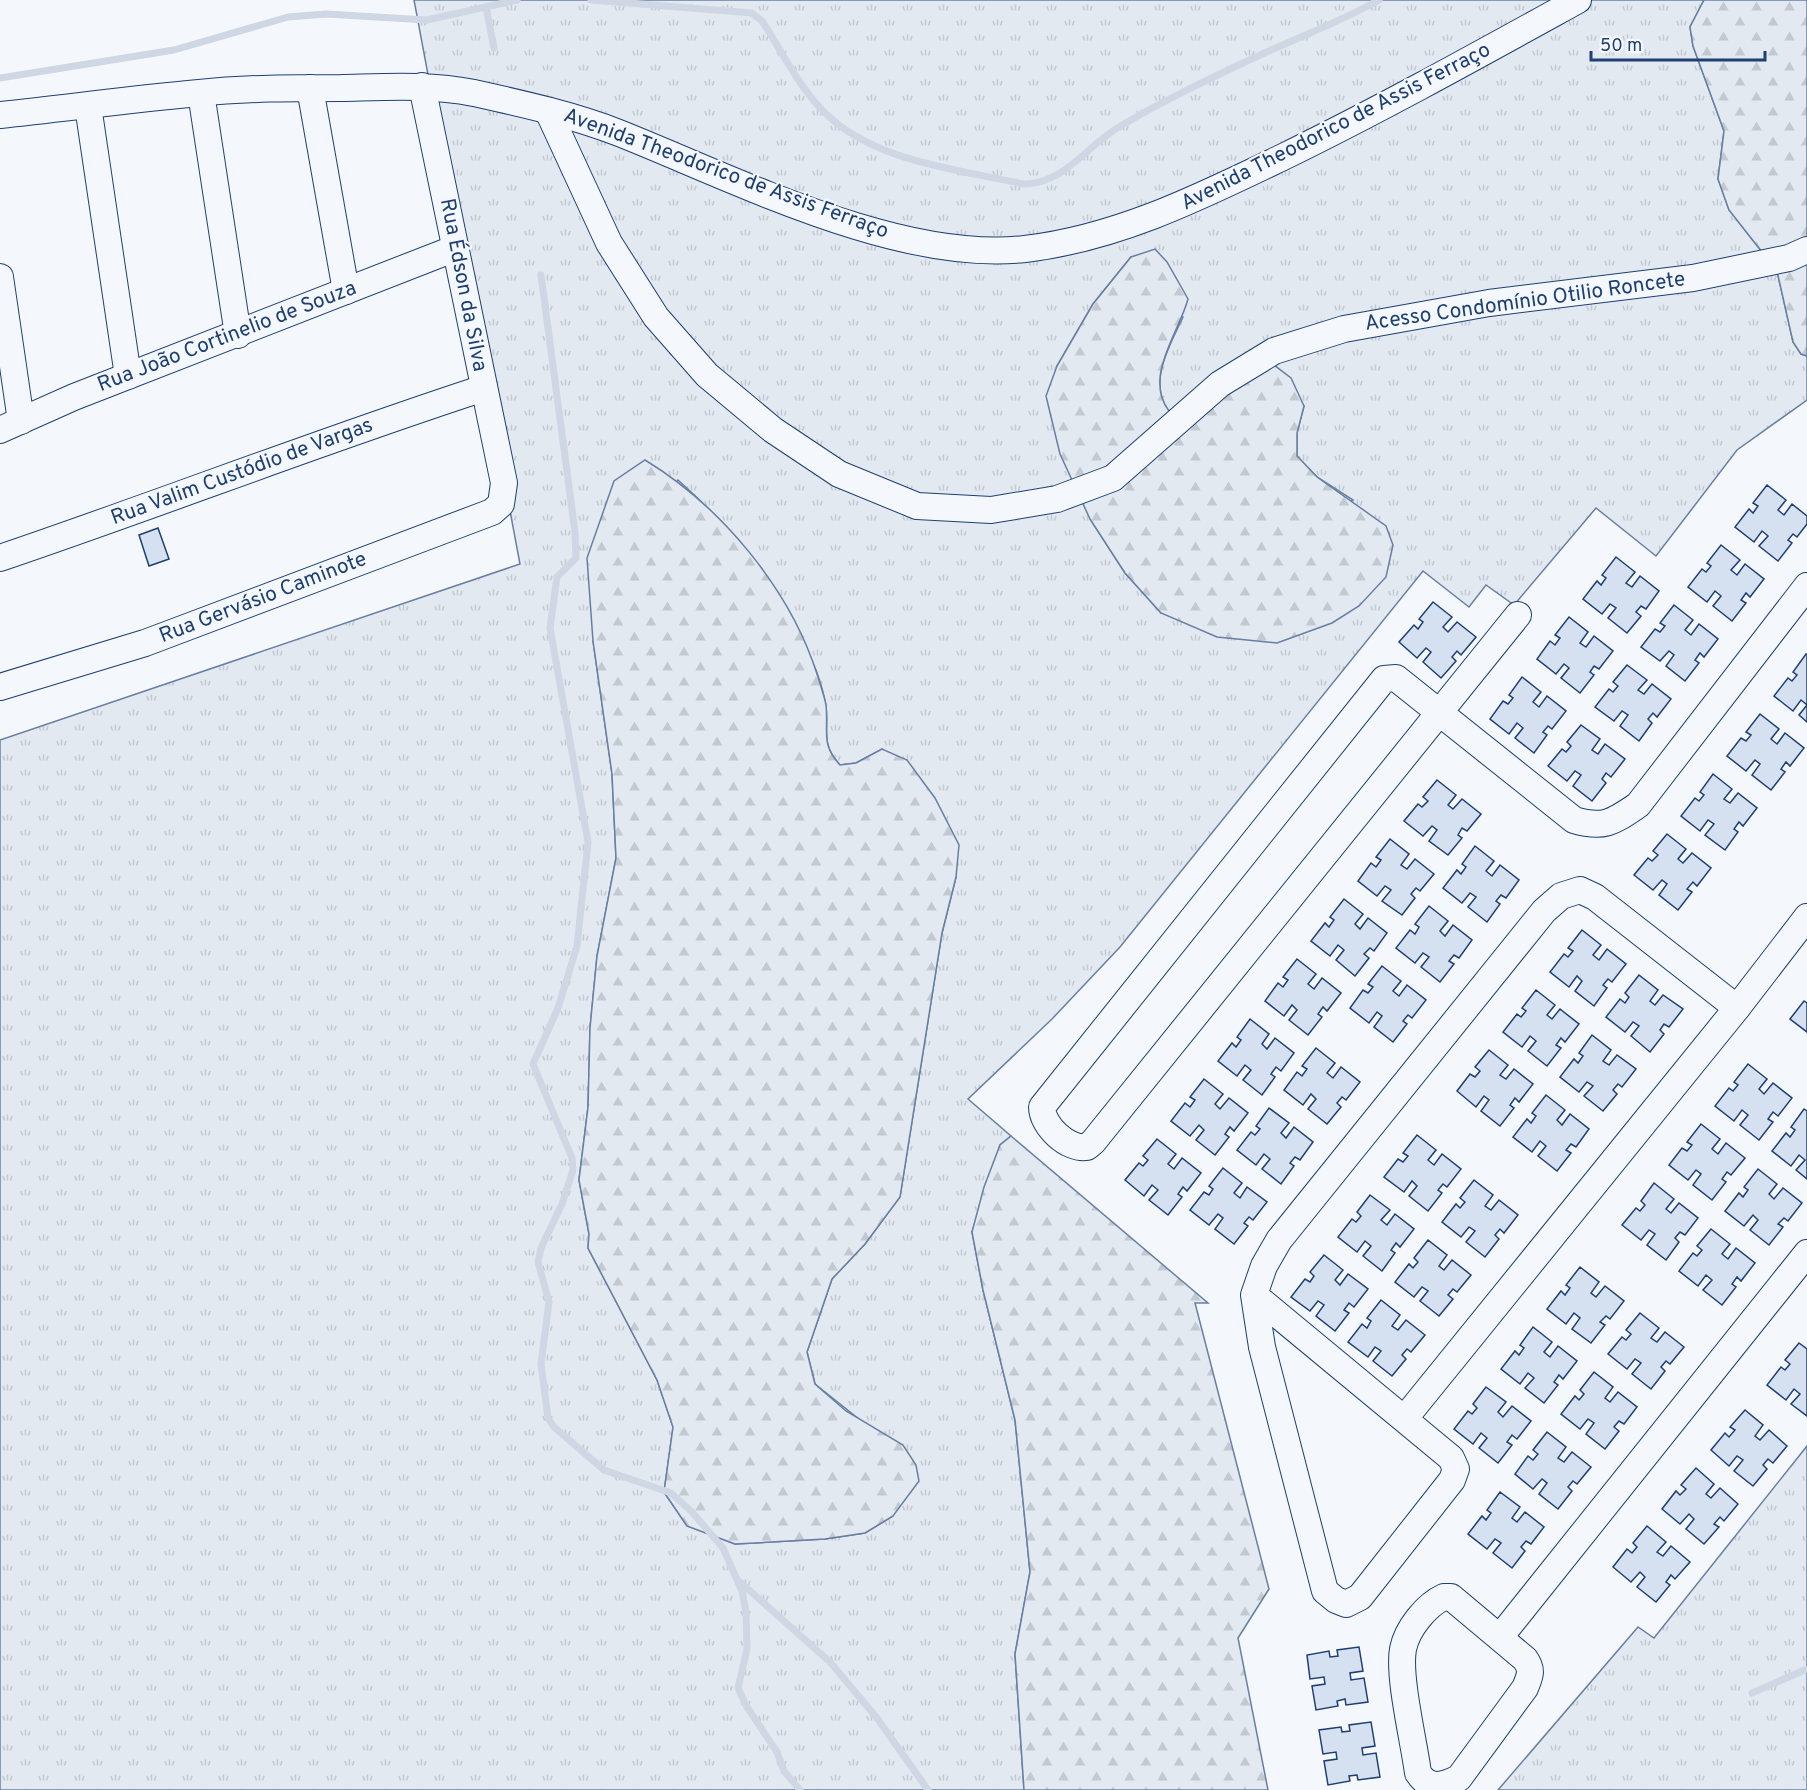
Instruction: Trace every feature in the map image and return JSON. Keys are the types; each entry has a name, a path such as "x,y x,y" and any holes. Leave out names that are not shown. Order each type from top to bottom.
{"street":[{"name":"Avenida Theodorico de Assis Ferraço","path":"0,115 201,93 422,86 469,92 548,111 616,132 709,172 859,226 951,248 1022,249 1086,238 1173,210 1332,133 1578,0"},
{"name":"Rua Édson da Silva","path":"422,86 504,483"},
{"path":"310,88 346,291"},
{"path":"201,93 238,335"},
{"path":"88,106 128,376"},
{"name":"Acesso Condomínio Otilio Roncete","path":"548,111 609,243 656,317 707,375 773,430 839,474 918,506 991,510 1057,499 1113,478 1220,384 1274,351 1344,329 1489,303 1693,278 1789,258 1807,250"},
{"name":"Rua João Cortinelio de Souza","path":"10,426 128,376 456,248"},
{"path":"0,277 10,426"},
{"name":"Rua Valim Custódio de Vargas","path":"0,558 144,509 342,434 484,388"},
{"name":"Rua Gervásio Caminote","path":"0,687 145,643 492,512 501,504 504,483"},
{"path":"1518,615 1439,712 1093,1142 1087,1147 1073,1146 1049,1127 1044,1120 1042,1107 1384,679 1396,678 1439,712 1574,820 1596,827 1616,820 1638,805 1807,586"},
{"path":"1254,1295 1405,1418 1451,1458 1456,1469 1452,1480 1360,1597 1346,1604 1325,1592 1262,1347 1254,1295 1264,1266 1279,1240 1529,929 1561,896 1580,890 1595,897 1737,1008"},
{"path":"1405,1418 1737,1008 1807,917"},
{"path":"1500,1637 1807,1253"},
{"path":"1444,1597 1451,1597 1500,1637 1530,1667 1525,1688 1460,1778 1446,1785 1431,1786 1418,1773 1402,1669 1403,1650 1408,1632 1436,1601 1444,1597"}],"green space":[{"path":"414,0 1704,0 1690,27 1693,46 1724,131 1718,179 1729,210 1777,271 1793,342 1801,354 1807,356 1807,400 1737,450 1656,556 1596,508 1514,605 1486,585 1469,607 1423,571 1120,947 1052,1019 968,1099 1011,1136 1000,1145 972,1232 983,1290 1015,1420 1030,1572 1015,1654 1024,1790 0,1790 0,740 520,564","holes":["1131,257 1183,317 1167,351 1160,376 1160,388 1169,412 1304,406 1297,433 1297,456 1317,477 1353,500 1161,613 1125,573 1090,519 1057,366 1093,304","678,480 740,544 775,591 790,616 816,670 826,706 828,743 834,757 840,765 856,763 882,749 956,877 942,933 900,1197 865,1244 832,1279 807,1352 815,1384 865,1424 893,1516 865,1533 825,1539 735,1544 687,1526 664,1492 673,1427 657,1380 588,1248 589,1234 579,1180 588,1107 590,1028 597,956 616,858 612,774 593,641"]},
{"path":"1704,0 1807,0 1807,356 1801,354 1793,342 1777,271 1729,210 1718,179 1724,131 1693,46 1690,27"},
{"path":"1155,249 1167,262 1188,299 1161,370 1162,398 1169,411 1270,362 1291,378 1304,406 1297,433 1297,456 1317,477 1386,526 1393,545 1386,577 1359,606 1332,623 1277,643 1217,637 1161,613 1125,573 1090,519 1060,454 1046,396 1057,366 1093,304 1131,257"},
{"path":"645,460 700,501 726,526 771,581 805,642 817,674 826,705 828,744 840,765 856,763 882,749 907,760 935,798 959,845 956,877 942,933 900,1197 865,1244 832,1279 807,1352 815,1384 846,1411 903,1445 916,1465 919,1481 893,1516 865,1533 825,1539 735,1544 687,1526 664,1492 673,1427 657,1380 588,1248 589,1234 579,1180 588,1107 590,1028 597,956 616,858 612,774 593,641 587,558 614,481"},
{"path":"1011,1136 1208,1303 1195,1303 1269,1589 1238,1638 1268,1790 1024,1790 1015,1654 1030,1572 1015,1420 983,1290 972,1232 984,1187 1000,1145"},
{"path":"1807,1446 1807,1790 1498,1790 1638,1627 1654,1638"}],"building":[{"path":"1767,485 1786,500 1778,510 1784,515 1792,504 1807,516 1807,524 1797,537 1793,534 1788,540 1792,543 1778,561 1759,546 1768,536 1762,531 1754,542 1735,527 1749,509 1753,513 1758,506 1753,503"},
{"path":"158,528 169,559 149,566 139,535"},
{"path":"1721,545 1740,560 1731,570 1737,575 1745,564 1764,579 1750,597 1746,593 1741,600 1746,603 1732,621 1713,606 1721,596 1715,591 1707,602 1688,587 1702,569 1706,572 1711,566 1707,563"},
{"path":"1616,557 1635,572 1626,583 1632,587 1640,576 1659,591 1646,609 1641,606 1636,612 1641,616 1627,633 1608,618 1616,608 1610,604 1602,614 1583,599 1597,581 1601,585 1606,578 1602,575"},
{"path":"1433,602 1452,617 1443,627 1448,632 1457,622 1476,637 1461,655 1457,651 1452,657 1456,661 1441,678 1423,662 1431,652 1426,648 1417,658 1399,642 1414,625 1418,629 1423,622 1419,619"},
{"path":"1674,605 1693,620 1685,630 1691,635 1699,624 1718,639 1704,657 1700,653 1695,660 1699,663 1685,681 1666,666 1674,655 1669,651 1660,661 1641,647 1655,629 1660,632 1665,626 1660,623"},
{"path":"1569,617 1588,632 1580,643 1586,647 1594,636 1613,651 1599,669 1594,666 1590,672 1594,675 1580,693 1561,678 1569,668 1564,664 1556,674 1537,659 1550,641 1555,645 1560,638 1555,635"},
{"path":"1806,654 1807,705 1801,700 1793,711 1774,696 1788,678 1792,681 1797,675 1793,672"},
{"path":"1627,665 1647,680 1638,690 1644,694 1652,684 1671,699 1657,717 1653,713 1648,719 1652,723 1639,741 1620,726 1628,715 1622,711 1614,721 1595,707 1609,689 1613,692 1618,686 1613,682"},
{"path":"1522,677 1541,692 1533,702 1539,707 1547,696 1566,711 1552,729 1548,726 1543,732 1547,735 1534,753 1515,738 1523,728 1517,723 1509,734 1490,719 1503,701 1508,704 1513,698 1509,695"},
{"path":"1807,705 1807,722 1799,715"},
{"path":"1760,714 1779,729 1771,739 1777,744 1785,733 1804,748 1790,766 1786,762 1781,769 1785,772 1771,790 1752,775 1760,764 1755,760 1746,771 1727,756 1741,738 1746,741 1751,735 1746,732"},
{"path":"1581,725 1600,739 1592,750 1598,754 1605,744 1625,759 1611,777 1606,773 1602,779 1606,783 1592,801 1573,786 1581,775 1575,771 1567,781 1548,766 1562,749 1566,752 1571,746 1567,742"},
{"path":"1713,774 1732,789 1724,799 1730,803 1738,793 1757,808 1743,826 1739,822 1734,829 1738,832 1725,850 1705,835 1714,824 1708,820 1700,831 1681,816 1695,798 1699,801 1704,795 1700,792"},
{"path":"1437,780 1456,795 1448,805 1453,809 1462,799 1481,814 1467,831 1462,828 1458,835 1462,838 1448,855 1429,841 1437,830 1432,826 1423,836 1404,821 1418,804 1422,807 1428,801 1423,797"},
{"path":"1667,834 1686,849 1678,859 1683,863 1692,853 1711,868 1697,886 1693,882 1687,889 1692,892 1678,910 1659,895 1667,884 1662,880 1653,890 1634,875 1648,858 1652,861 1658,855 1653,851"},
{"path":"1390,839 1409,854 1401,865 1407,869 1415,859 1434,874 1420,891 1416,888 1411,894 1415,898 1402,915 1382,901 1391,890 1385,886 1377,896 1358,881 1371,863 1376,867 1381,860 1376,857"},
{"path":"1475,846 1494,861 1486,871 1492,876 1500,865 1519,880 1506,898 1501,895 1496,901 1500,904 1487,922 1468,907 1476,897 1470,893 1462,903 1443,888 1457,870 1461,874 1466,867 1462,864"},
{"path":"1344,899 1363,914 1355,924 1360,929 1368,918 1387,933 1374,951 1370,948 1364,954 1369,958 1355,976 1336,960 1344,950 1338,945 1330,956 1311,941 1325,923 1329,927 1334,920 1330,917"},
{"path":"1429,906 1448,921 1440,931 1445,936 1453,925 1472,940 1459,958 1454,955 1449,961 1454,964 1440,982 1421,967 1429,957 1423,953 1415,963 1396,948 1410,930 1415,934 1419,927 1415,924"},
{"path":"1582,930 1601,945 1593,955 1599,960 1607,949 1626,964 1612,982 1608,979 1603,985 1607,988 1594,1006 1575,991 1582,981 1577,976 1569,987 1550,972 1564,954 1568,957 1573,951 1568,948"},
{"path":"1297,959 1316,974 1308,984 1314,989 1322,978 1341,993 1327,1011 1323,1007 1318,1014 1322,1017 1308,1035 1289,1020 1297,1010 1292,1005 1284,1016 1265,1001 1278,983 1283,987 1288,980 1283,977"},
{"path":"1382,966 1401,981 1393,991 1399,996 1407,985 1426,1000 1412,1018 1408,1015 1403,1021 1407,1024 1393,1042 1374,1027 1382,1016 1377,1012 1369,1023 1350,1008 1363,990 1368,993 1373,987 1368,984"},
{"path":"1639,975 1658,990 1650,1001 1655,1005 1663,995 1683,1009 1669,1027 1664,1024 1660,1030 1664,1034 1650,1052 1631,1036 1639,1026 1633,1022 1625,1032 1606,1017 1620,999 1625,1003 1629,997 1625,993"},
{"path":"1536,990 1555,1005 1547,1015 1552,1019 1560,1009 1579,1024 1565,1042 1561,1038 1556,1045 1561,1048 1547,1066 1528,1051 1536,1041 1530,1036 1522,1047 1503,1032 1517,1014 1521,1017 1526,1011 1522,1008"},
{"path":"1804,1001 1807,1003 1807,1032 1790,1019"},
{"path":"1250,1019 1269,1034 1262,1044 1267,1049 1275,1038 1294,1053 1281,1071 1276,1067 1271,1074 1275,1077 1262,1095 1243,1080 1251,1070 1245,1065 1237,1076 1218,1061 1232,1043 1236,1047 1241,1040 1237,1037"},
{"path":"1592,1035 1611,1050 1603,1061 1609,1065 1617,1055 1636,1069 1622,1087 1618,1084 1613,1090 1617,1094 1603,1111 1584,1096 1593,1086 1587,1082 1579,1092 1560,1077 1574,1059 1578,1063 1583,1056 1579,1053"},
{"path":"1316,1048 1335,1063 1327,1073 1333,1078 1341,1067 1360,1082 1346,1100 1342,1097 1337,1103 1341,1107 1327,1124 1308,1109 1316,1099 1311,1094 1303,1105 1284,1090 1297,1072 1302,1076 1307,1069 1302,1066"},
{"path":"1489,1050 1508,1065 1500,1075 1506,1079 1514,1069 1533,1084 1519,1102 1515,1098 1510,1105 1514,1108 1500,1126 1481,1111 1489,1100 1484,1096 1476,1107 1457,1091 1470,1074 1475,1077 1480,1071 1475,1067"},
{"path":"1748,1064 1767,1079 1759,1089 1764,1094 1773,1083 1792,1098 1778,1116 1773,1112 1768,1119 1773,1122 1759,1140 1740,1125 1748,1115 1742,1110 1734,1121 1715,1106 1729,1088 1733,1091 1738,1085 1734,1082"},
{"path":"1204,1079 1223,1094 1215,1104 1220,1109 1229,1098 1248,1113 1234,1131 1230,1127 1225,1134 1229,1137 1215,1155 1196,1140 1204,1130 1199,1125 1190,1136 1171,1121 1185,1103 1190,1107 1195,1100 1190,1097"},
{"path":"1546,1095 1565,1110 1557,1120 1562,1125 1570,1114 1589,1129 1576,1147 1571,1144 1566,1150 1571,1153 1557,1171 1538,1156 1546,1146 1540,1141 1532,1152 1513,1137 1527,1119 1531,1123 1536,1116 1532,1113"},
{"path":"1269,1108 1289,1123 1281,1133 1286,1138 1294,1127 1313,1142 1300,1160 1295,1157 1290,1163 1294,1166 1281,1184 1262,1169 1270,1159 1264,1154 1256,1165 1237,1150 1251,1132 1255,1135 1260,1129 1256,1126"},
{"path":"1804,1109 1807,1111 1807,1179 1796,1170 1805,1160 1799,1155 1791,1166 1772,1151 1786,1133 1790,1137 1795,1130 1791,1127"},
{"path":"1701,1124 1720,1139 1712,1149 1718,1154 1726,1143 1745,1158 1731,1175 1727,1172 1722,1179 1726,1182 1712,1200 1693,1185 1701,1174 1696,1170 1688,1180 1669,1165 1682,1148 1687,1151 1692,1145 1687,1142"},
{"path":"1417,1135 1436,1150 1428,1160 1434,1165 1442,1154 1461,1169 1447,1187 1443,1184 1438,1190 1442,1193 1428,1211 1409,1196 1417,1186 1412,1181 1404,1192 1384,1177 1398,1159 1403,1162 1408,1156 1403,1153"},
{"path":"1157,1139 1176,1154 1168,1164 1174,1169 1182,1158 1201,1173 1187,1191 1183,1187 1178,1194 1182,1197 1168,1215 1149,1200 1158,1190 1152,1185 1144,1196 1125,1180 1139,1163 1143,1166 1148,1160 1143,1156"},
{"path":"1223,1168 1242,1183 1234,1193 1240,1198 1247,1187 1267,1202 1253,1220 1249,1217 1244,1223 1248,1226 1234,1244 1215,1229 1223,1218 1218,1214 1209,1225 1190,1210 1204,1192 1209,1195 1213,1189 1209,1186"},
{"path":"1758,1169 1777,1184 1769,1194 1774,1199 1783,1188 1802,1203 1788,1221 1784,1218 1778,1224 1783,1227 1769,1245 1750,1230 1758,1220 1753,1215 1744,1226 1725,1211 1739,1193 1743,1197 1748,1190 1744,1187"},
{"path":"1474,1180 1493,1195 1485,1206 1491,1210 1499,1200 1518,1215 1504,1233 1500,1229 1495,1235 1499,1239 1485,1257 1466,1242 1475,1231 1469,1227 1461,1237 1442,1222 1456,1204 1460,1208 1465,1202 1460,1198"},
{"path":"1654,1183 1674,1199 1666,1209 1671,1213 1679,1203 1698,1218 1685,1235 1680,1232 1675,1238 1679,1242 1666,1260 1647,1245 1655,1234 1649,1230 1641,1240 1622,1225 1636,1208 1640,1211 1645,1205 1641,1201"},
{"path":"1370,1195 1390,1210 1381,1220 1387,1225 1395,1214 1414,1229 1400,1247 1396,1243 1391,1250 1395,1253 1382,1271 1363,1256 1371,1246 1365,1241 1357,1252 1338,1237 1352,1219 1356,1222 1361,1216 1357,1212"},
{"path":"1711,1229 1730,1244 1722,1254 1728,1259 1736,1248 1755,1263 1741,1281 1737,1277 1732,1284 1736,1287 1722,1305 1703,1290 1712,1280 1706,1275 1698,1286 1679,1271 1693,1253 1697,1256 1702,1250 1697,1246"},
{"path":"1428,1240 1447,1255 1439,1266 1444,1270 1452,1260 1471,1275 1457,1292 1453,1289 1448,1295 1453,1299 1439,1316 1420,1301 1428,1291 1422,1287 1414,1297 1395,1282 1409,1264 1413,1268 1418,1262 1414,1258"},
{"path":"1324,1255 1343,1270 1335,1280 1340,1285 1348,1274 1368,1289 1354,1307 1349,1303 1344,1310 1349,1313 1335,1331 1316,1316 1324,1305 1318,1301 1310,1311 1291,1297 1305,1279 1310,1282 1314,1276 1310,1272"},
{"path":"1580,1267 1599,1282 1591,1293 1596,1297 1605,1286 1624,1301 1610,1319 1606,1316 1600,1322 1605,1325 1591,1343 1572,1329 1580,1318 1574,1313 1566,1324 1547,1309 1561,1291 1565,1295 1570,1288 1566,1285"},
{"path":"1381,1300 1400,1315 1392,1326 1398,1330 1406,1320 1425,1335 1411,1352 1407,1349 1402,1355 1406,1359 1392,1376 1373,1361 1381,1351 1375,1347 1368,1357 1348,1342 1362,1324 1367,1328 1371,1321 1367,1318"},
{"path":"1640,1313 1659,1328 1651,1338 1657,1342 1665,1332 1684,1347 1670,1364 1666,1361 1661,1367 1665,1371 1651,1389 1632,1374 1641,1363 1635,1359 1627,1369 1608,1354 1622,1337 1626,1340 1631,1334 1626,1330"},
{"path":"1533,1327 1552,1342 1544,1352 1550,1357 1558,1346 1577,1361 1563,1379 1559,1375 1554,1382 1558,1385 1544,1403 1525,1388 1534,1378 1528,1373 1520,1384 1501,1369 1515,1351 1519,1355 1524,1348 1520,1345"},
{"path":"1799,1343 1807,1349 1807,1416 1791,1404 1800,1394 1794,1389 1786,1400 1767,1385 1781,1367 1785,1370 1790,1364 1785,1360"},
{"path":"1594,1372 1613,1387 1605,1398 1610,1402 1618,1392 1637,1407 1624,1424 1619,1421 1614,1427 1619,1431 1605,1449 1586,1434 1594,1423 1588,1419 1580,1429 1561,1414 1575,1396 1579,1400 1584,1394 1580,1390"},
{"path":"1486,1387 1506,1402 1498,1412 1503,1417 1512,1406 1531,1421 1517,1439 1512,1435 1507,1442 1512,1445 1498,1463 1479,1448 1487,1438 1481,1433 1473,1444 1454,1429 1468,1411 1472,1414 1477,1408 1473,1404"},
{"path":"1745,1410 1763,1425 1755,1436 1760,1440 1769,1430 1787,1446 1773,1463 1768,1459 1763,1465 1767,1469 1753,1486 1734,1471 1743,1460 1737,1456 1729,1466 1711,1450 1725,1433 1729,1437 1735,1430 1730,1427"},
{"path":"1547,1432 1566,1447 1558,1458 1564,1462 1572,1452 1591,1467 1577,1484 1573,1481 1568,1487 1572,1491 1558,1509 1539,1494 1547,1483 1542,1479 1533,1489 1515,1474 1528,1456 1533,1460 1538,1454 1533,1450"},
{"path":"1696,1468 1714,1484 1706,1494 1711,1498 1720,1488 1738,1504 1724,1521 1720,1517 1714,1524 1719,1527 1704,1544 1686,1529 1694,1519 1689,1514 1680,1524 1662,1509 1676,1491 1680,1495 1686,1489 1681,1485"},
{"path":"1500,1492 1520,1507 1512,1518 1517,1522 1525,1512 1544,1527 1531,1544 1526,1541 1521,1547 1525,1551 1512,1568 1493,1553 1501,1543 1495,1539 1487,1549 1468,1534 1482,1516 1486,1520 1491,1513 1487,1510"},
{"path":"1647,1526 1666,1542 1657,1552 1663,1556 1671,1546 1690,1562 1675,1579 1671,1575 1666,1582 1670,1585 1656,1602 1637,1587 1645,1577 1640,1572 1631,1582 1613,1567 1627,1549 1632,1553 1637,1547 1633,1543"},
{"path":"1359,1647 1363,1671 1350,1673 1351,1680 1364,1678 1368,1702 1346,1705 1345,1699 1337,1701 1338,1706 1316,1710 1312,1686 1325,1684 1324,1677 1310,1679 1307,1655 1329,1651 1330,1657 1338,1656 1337,1650"},
{"path":"1371,1722 1375,1746 1362,1748 1363,1755 1376,1753 1380,1777 1358,1780 1357,1775 1349,1776 1350,1781 1328,1785 1324,1761 1337,1759 1336,1752 1323,1754 1319,1730 1341,1727 1342,1732 1350,1731 1349,1725"}],"waterway":[{"path":"0,78 174,50 288,17 326,14 427,20 517,0"},
{"path":"591,0 752,13 762,21 798,80 815,102 844,129 892,153 918,161 1023,184 1051,178 1063,171 1107,135 1170,98 1379,0"},
{"path":"486,7 494,48"},
{"path":"541,275 575,532 576,558 557,577 550,628 588,842 577,946 558,1008 533,1064 572,1158 573,1170 562,1204 541,1248 538,1262 549,1302 541,1364 548,1418 554,1427 604,1470 671,1493 692,1512 723,1548 742,1591 746,1612 747,1649 738,1688 747,1707 777,1752 784,1771 800,1790"},
{"path":"740,1582 830,1662 877,1718 928,1790"},
{"path":"1752,1693 1807,1669"}]}
